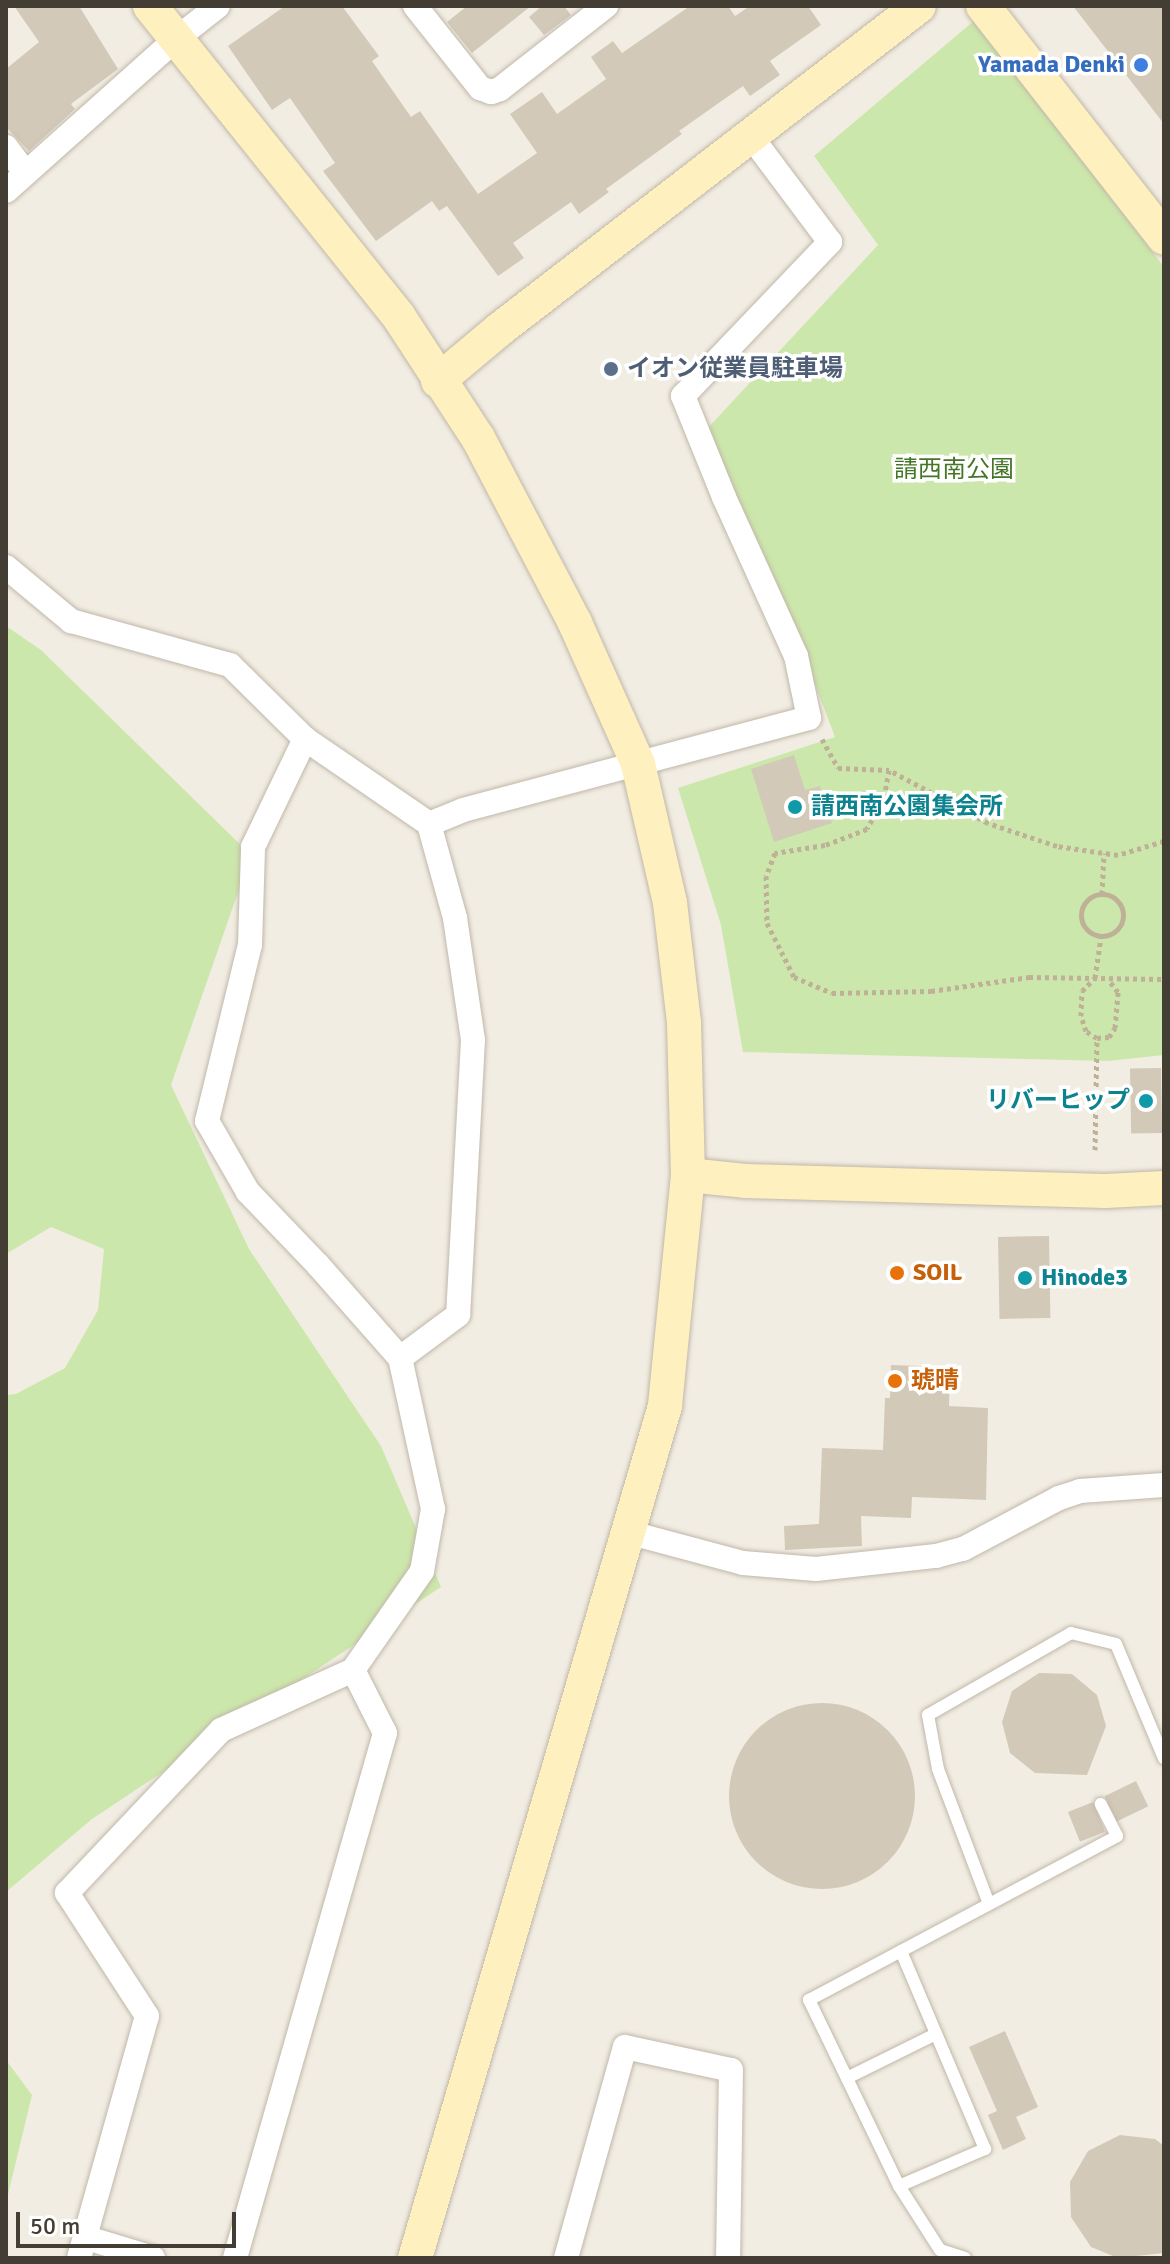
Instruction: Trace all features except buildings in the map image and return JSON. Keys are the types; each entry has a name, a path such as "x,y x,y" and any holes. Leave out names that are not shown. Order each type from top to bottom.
{"street":[{"path":"150,6 399,317 478,438 575,623 638,764 670,903 684,1023 688,1175 665,1406 631,1533 415,2258"},
{"path":"6,191 176,39 218,6"},
{"path":"415,6 480,88 491,92 500,89 606,6"},
{"path":"438,381 919,6"},
{"path":"983,6 1164,238"},
{"path":"429,824 463,810 809,718 796,656 724,497 683,396 830,242 750,135"},
{"path":"6,147 25,172"},
{"path":"6,567 71,621 230,665 305,739 429,824 455,918 473,1040 458,1315 400,1358"},
{"path":"153,2258 83,2248 147,2016 67,1893 221,1730 353,1670 422,1571 433,1509 400,1358 248,1192 207,1121 250,945 253,847 305,739"},
{"path":"688,1175 745,1181 1106,1191 1164,1188"},
{"path":"631,1533 743,1563 816,1569 936,1556 963,1549 1059,1498 1080,1491 1164,1485"},
{"path":"235,2258 385,1733 353,1670"},
{"path":"566,2258 625,2047 731,2070 728,2258"}],"lane":[{"path":"989,1904 938,1769 928,1715 1071,1633 1116,1644 1164,1758"},
{"path":"965,2258 940,2250 899,2186 809,2000 1117,1836 1101,1804"},
{"path":"899,2186 985,2149 901,1951"},
{"path":"847,2078 936,2034"}],"path":[{"path":"809,718 838,768 889,770 988,823 1057,846 1118,855 1164,841"},
{"path":"889,770 884,799 867,829 825,845 775,853 766,876 767,923 794,977 832,993 931,991 1029,977 1164,979"},
{"path":"1102,894 1104,853"},
{"path":"1101,937 1085,928 1082,910 1086,902 1102,894"},
{"path":"1101,937 1119,930 1123,921 1120,902 1102,894"},
{"path":"1101,937 1095,978 1082,991 1081,1016 1086,1031 1097,1038 1109,1037 1115,1028 1118,992 1108,978"},
{"path":"1095,1150 1097,1038"}],"green space":[{"name":"請西南公園","path":"975,20 1164,267 1164,1055 1108,1061 743,1052 721,925 678,788 835,737 777,584 706,430 878,245 814,156"},
{"path":"6,626 41,650 251,855 171,1085 249,1249 381,1446 441,1587 92,1819 6,1892 6,1395 16,1394 65,1368 98,1310 104,1249 51,1227 6,1254"},
{"path":"6,2060 32,2095 6,2203"}],"place":[{"name":"Yamada Denki","path":"1141,65"},
{"name":"イオン従業員駐車場","path":"611,369"},
{"name":"請西南公園集会所","path":"795,807"},
{"name":"リバーヒップ","path":"1146,1101"},
{"name":"SOIL","path":"897,1273"},
{"name":"Hinode3","path":"1025,1278"},
{"name":"琥晴","path":"895,1381"}]}
